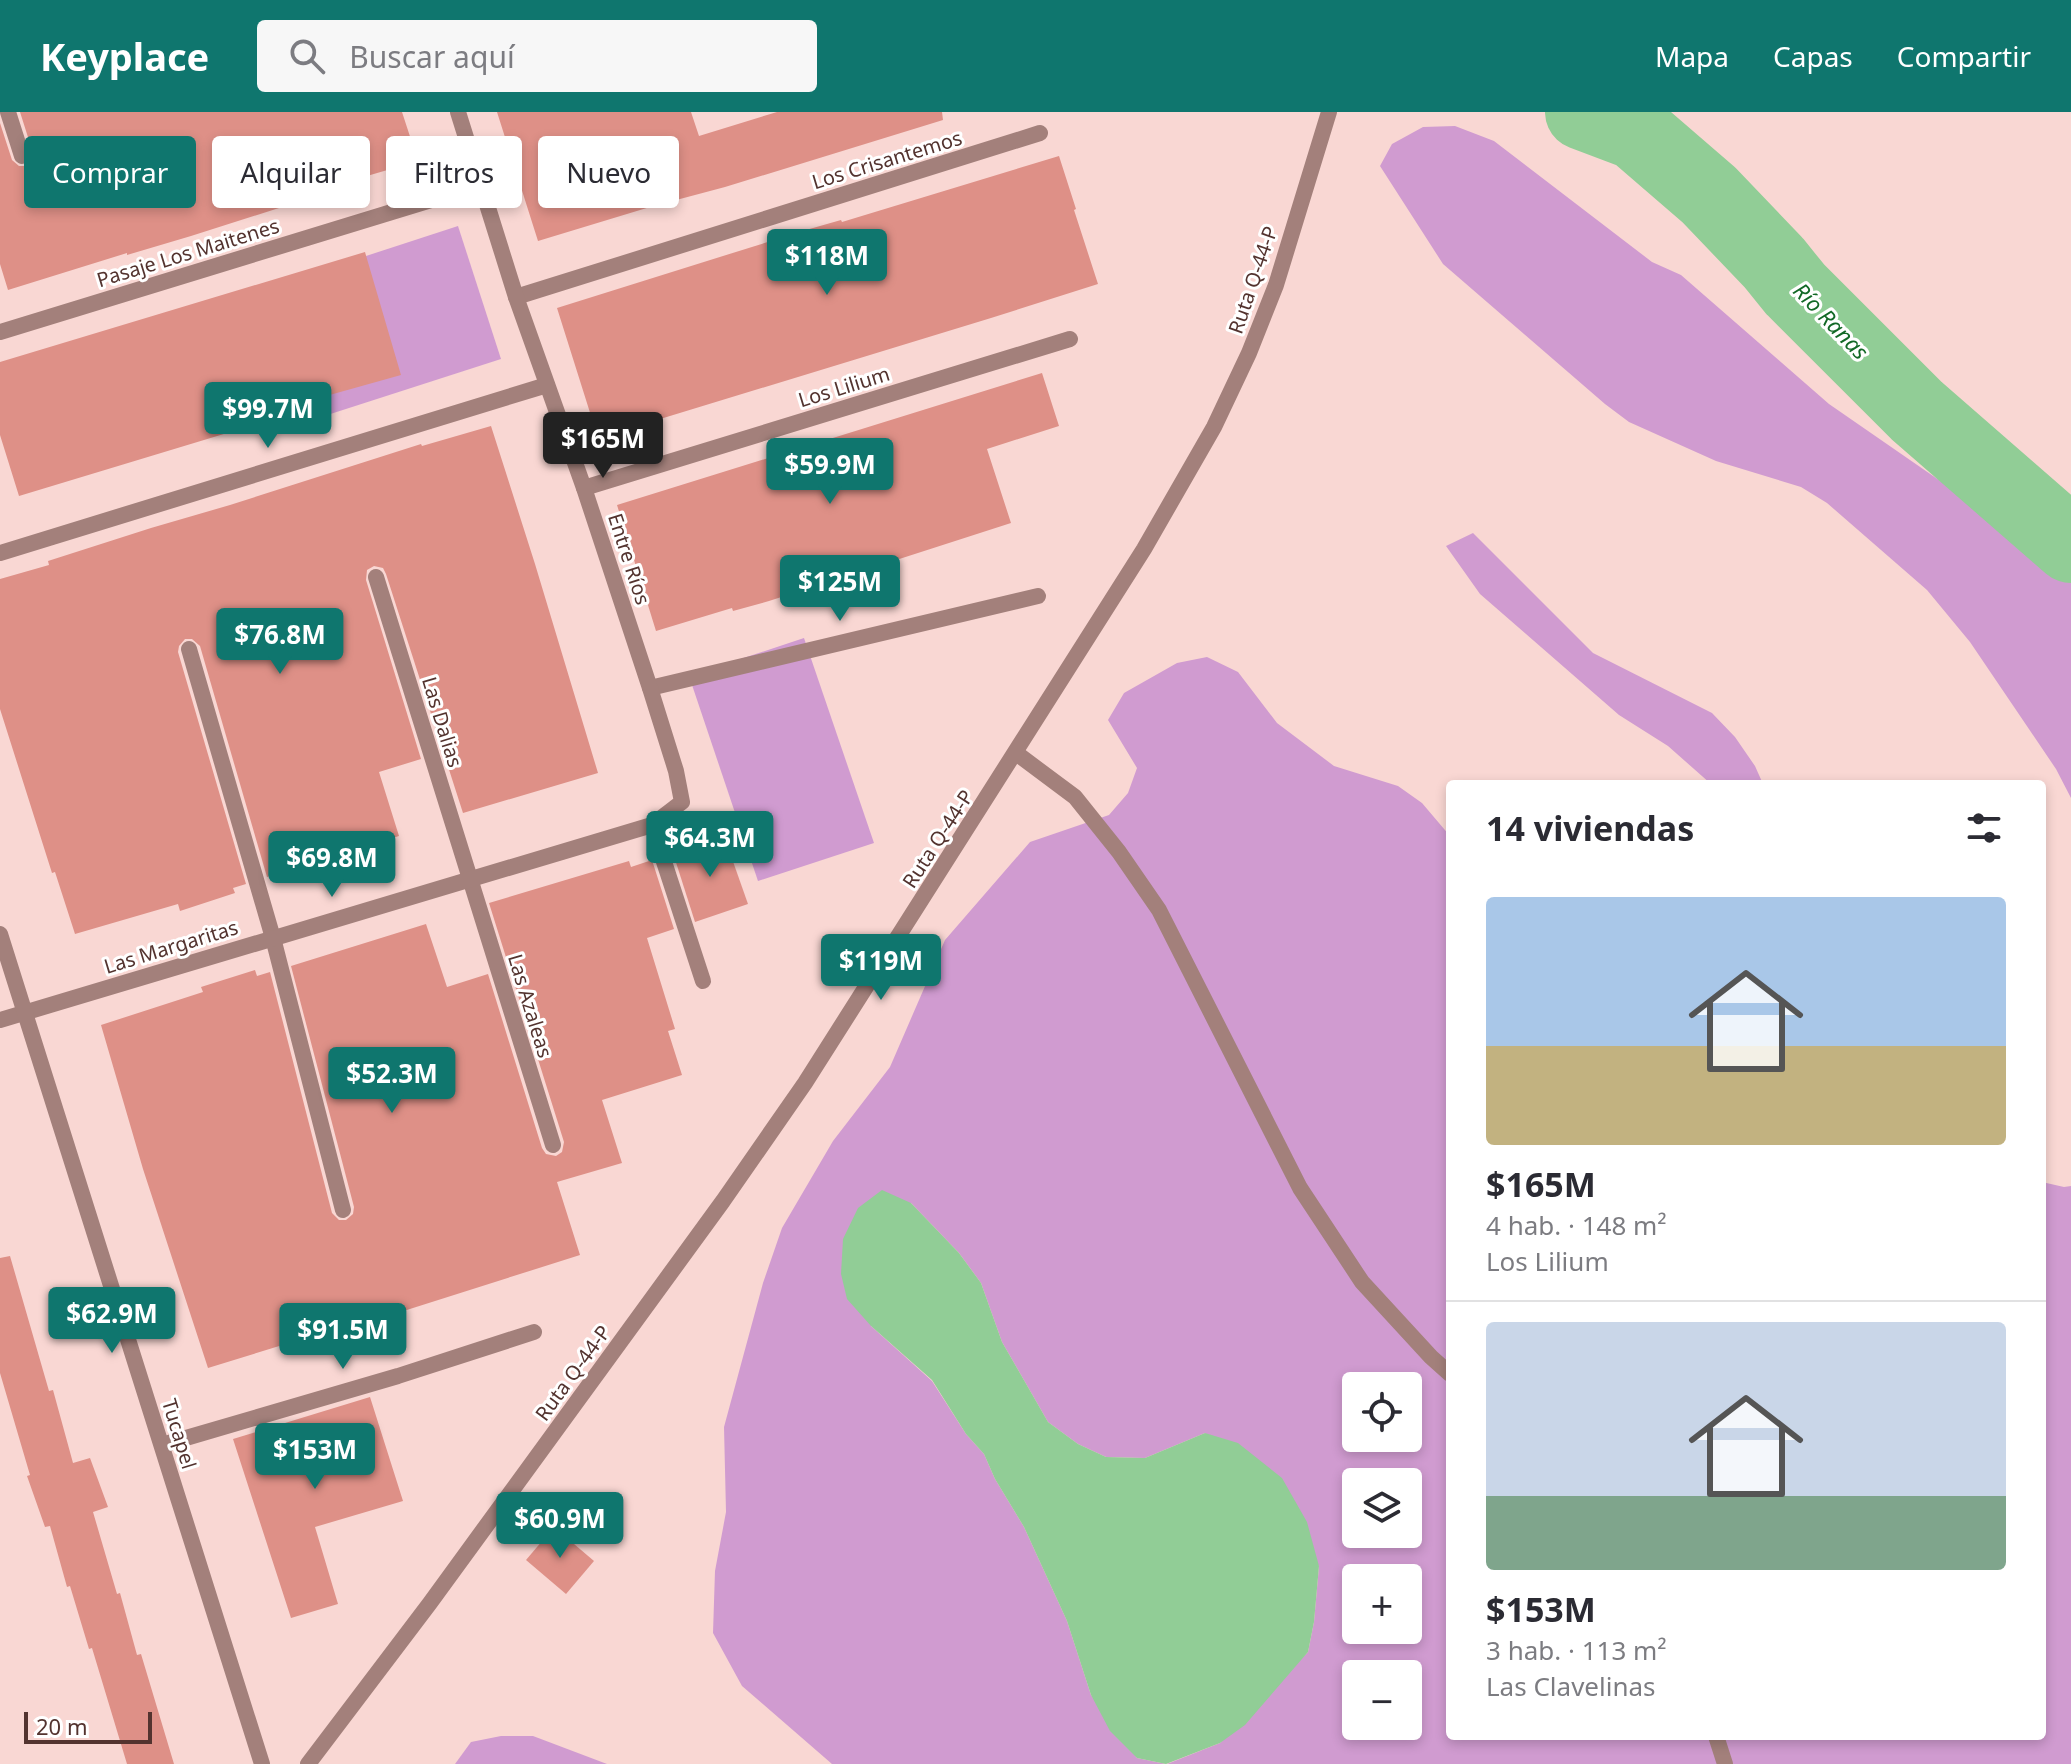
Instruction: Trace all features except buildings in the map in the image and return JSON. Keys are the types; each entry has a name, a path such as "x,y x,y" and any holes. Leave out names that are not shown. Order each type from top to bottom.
{"street":[{"path":"8,112 22,156"},
{"name":"Entre Ríos","path":"458,112 465,136"},
{"name":"Ruta Q-44-P","path":"308,1764 439,1591 733,1188 805,1083 1144,549 1214,427 1249,353 1276,285 1329,112"},
{"name":"Los Crisantemos","path":"516,297 1040,133"},
{"name":"Pasaje Los Maitenes","path":"0,332 405,208"},
{"name":"Entre Ríos","path":"487,208 584,488 676,771 682,802 652,825"},
{"name":"Los Lilium","path":"584,488 1070,339"},
{"path":"0,553 547,385"},
{"name":"Las Dalias","path":"376,577 469,879"},
{"path":"650,688 1038,596"},
{"path":"189,649 273,938 343,1210"},
{"path":"1016,753 1075,797 1119,852 1159,910 1300,1188 1362,1282 1446,1370"},
{"path":"652,825 703,981"},
{"name":"Las Margaritas","path":"0,1020 652,825"},
{"name":"Las Azaleas","path":"469,879 553,1145"},
{"name":"Tucapel","path":"0,934 262,1764"},
{"path":"162,1445 398,1376 534,1332"},
{"path":"1717,1740 1725,1764"}],"shaded area":[{"path":"1455,126 1494,141 1652,262 1681,275 1829,404 2004,525 2071,583 2071,798 2056,769 1970,642 1927,590 1827,503 1801,487 1716,461 1629,422 1443,264 1380,166 1392,144 1423,127"},
{"path":"458,226 501,359 318,418 274,286"},
{"path":"1473,533 1593,653 1712,713 1735,737 1761,780 1706,780 1668,746 1619,715 1480,594 1446,546"},
{"path":"804,638 874,843 758,881 689,676"},
{"path":"1207,657 1238,672 1277,723 1334,766 1398,786 1422,803 1446,831 1446,1740 2046,1740 2046,1183 2071,1186 2071,1764 1167,1764 1220,1743 1308,1652 1319,1566 1205,1433 1145,1458 1106,1457 1078,1444 1048,1422 1002,1342 981,1283 959,1253 911,1203 871,1326 932,1381 966,1434 984,1454 1024,1527 1067,1621 1091,1695 1137,1758 1166,1764 832,1764 742,1686 713,1633 715,1571 726,1512 724,1427 763,1283 782,1228 833,1141 890,1067 945,940 1030,842 1109,815 1128,793 1137,768 1108,720 1124,693 1177,663"},
{"path":"882,1190 911,1203 959,1253 981,1283 1002,1342 1048,1422 1078,1444 1106,1457 1145,1458 1205,1433 1238,1443 1282,1478 1307,1522 1319,1566 1308,1652 1245,1725 1220,1743 1166,1764 1137,1758 1110,1731 1091,1695 1067,1621 1024,1527 984,1454 966,1434 932,1380 871,1326 847,1299 841,1274 843,1239 858,1208"},
{"path":"501,1736 533,1736 607,1764 455,1764 471,1742"}],"waterway":[{"name":"Río Ranas","path":"1583,112 1636,132 1709,195 1795,289 1917,411 2071,545"}]}
